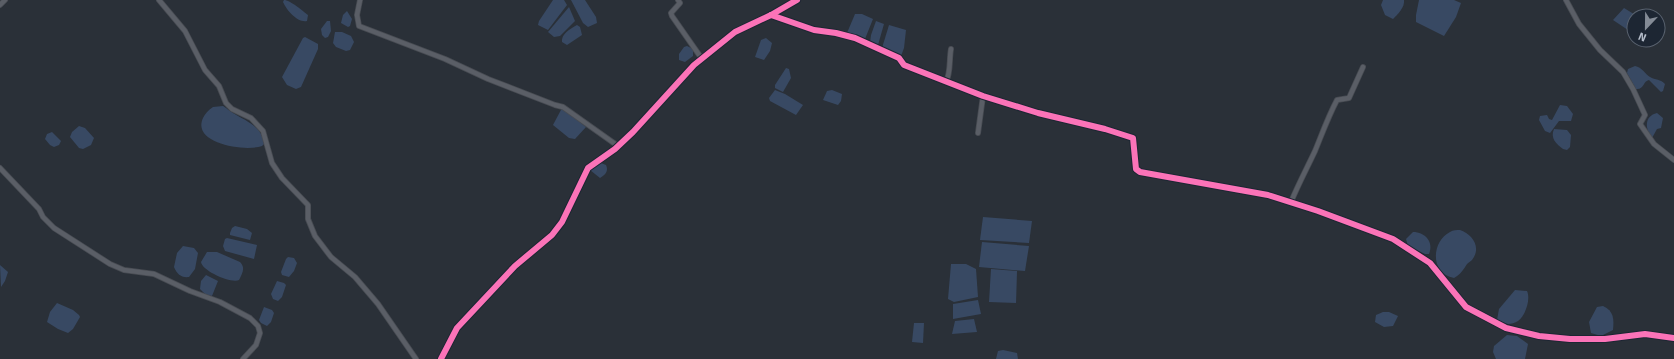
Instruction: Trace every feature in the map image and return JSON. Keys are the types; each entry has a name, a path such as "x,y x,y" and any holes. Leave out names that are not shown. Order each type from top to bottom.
{"street":[{"path":"0,5 5,0"},
{"path":"159,0 185,32 205,70 219,86 226,103 232,108 251,118 263,131 272,163 282,178 308,206 308,219 315,236 331,257 352,274 373,298 416,359"},
{"path":"360,0 357,15 359,26 445,59 488,79 555,105 563,106 618,146"},
{"path":"678,0 680,3 671,13 672,16 702,59"},
{"path":"441,359 457,328 515,266 552,235 562,222 588,168 618,146 652,112 676,84 702,59 736,32 771,15 797,0"},
{"path":"1566,0 1579,24 1600,50 1623,72 1645,115 1640,124 1654,144 1674,160"},
{"path":"771,15 814,30 836,32 854,38 899,58 904,65 983,96 1038,113 1105,129 1133,138 1136,168 1140,172 1268,195 1349,222 1393,239 1430,263 1466,308 1506,328 1539,336 1570,339 1605,339 1644,334 1674,338"},
{"path":"946,82 949,76 951,49"},
{"path":"1291,202 1314,152 1326,120 1337,100 1348,98 1362,68"},
{"path":"978,134 983,96"},
{"path":"0,168 39,209 54,228 110,264 124,270 154,274 190,291 220,302 250,318 258,326 260,333 256,345 243,359"}],"water":[{"path":"284,0 287,0 308,15 307,21 300,20 293,16 283,2"},
{"path":"553,0 564,0 567,5 548,30 538,25 539,21"},
{"path":"571,0 585,0 596,17 597,23 588,27 583,23"},
{"path":"1383,0 1404,0 1402,8 1393,19 1385,15 1381,5"},
{"path":"1419,0 1454,0 1461,3 1456,17 1444,36 1416,22"},
{"path":"569,7 575,21 560,36 554,37 548,32"},
{"path":"1624,8 1626,9 1626,29 1613,20"},
{"path":"347,11 352,19 350,26 348,27 341,23 343,15"},
{"path":"855,14 862,14 873,19 865,39 847,33"},
{"path":"327,21 330,21 331,31 328,37 325,38 322,35 321,29"},
{"path":"876,21 884,24 878,45 870,43"},
{"path":"577,25 580,27 582,35 567,45 562,42 564,34"},
{"path":"889,25 906,30 904,48 901,56 882,48"},
{"path":"335,32 342,32 351,36 354,42 350,50 346,51 336,47 333,43"},
{"path":"305,37 318,44 318,49 301,87 296,89 287,85 282,77 303,38"},
{"path":"766,38 772,43 770,51 764,60 755,57 761,40"},
{"path":"687,46 693,49 693,56 685,62 679,60 679,54 684,47"},
{"path":"1635,66 1640,68 1650,77 1663,82 1665,84 1663,91 1661,92 1649,80 1641,88 1636,89 1627,73 1628,69"},
{"path":"786,68 789,69 791,78 783,92 775,88 775,85"},
{"path":"775,90 803,105 796,115 770,101 769,98"},
{"path":"832,90 842,94 841,101 838,105 823,100 827,91"},
{"path":"1560,105 1567,106 1573,114 1571,121 1559,121 1550,133 1545,131 1539,120 1540,116 1547,115 1549,119 1552,120"},
{"path":"223,106 253,125 261,133 264,144 254,148 233,147 212,140 205,134 201,127 203,118 213,107"},
{"path":"562,108 586,127 575,139 569,138 553,125"},
{"path":"1657,113 1663,118 1661,128 1657,129 1652,138 1648,131 1647,123 1650,117"},
{"path":"79,126 85,128 94,138 91,145 83,149 79,148 70,137 72,132"},
{"path":"1554,129 1567,130 1571,135 1570,147 1567,150 1560,147 1554,140"},
{"path":"52,132 61,141 59,145 54,147 45,139 47,134"},
{"path":"601,163 606,165 607,171 600,178 590,170"},
{"path":"983,217 1032,221 1029,243 980,240"},
{"path":"235,226 247,229 252,233 250,240 230,235 232,228"},
{"path":"1460,230 1472,238 1476,246 1476,250 1472,260 1454,278 1446,275 1440,270 1437,264 1436,256 1437,249 1444,236 1452,231"},
{"path":"1413,232 1417,232 1427,238 1430,246 1429,254 1425,254 1408,246 1406,239"},
{"path":"227,238 257,245 254,259 225,251 223,246 225,239"},
{"path":"982,242 1029,246 1025,271 979,267"},
{"path":"183,246 194,248 198,253 195,269 189,277 180,275 176,272 174,267 177,253"},
{"path":"207,252 217,252 240,262 243,269 239,280 235,281 218,276 206,269 201,262"},
{"path":"288,257 294,258 297,263 294,271 289,277 282,275 281,272"},
{"path":"951,264 966,264 976,269 978,297 954,302 948,299"},
{"path":"0,265 8,272 1,287"},
{"path":"991,269 1017,271 1016,303 989,302"},
{"path":"206,275 218,281 212,296 205,294 200,289 201,281"},
{"path":"277,281 286,285 282,297 278,301 273,299 271,294"},
{"path":"1515,290 1527,291 1528,295 1527,308 1521,319 1510,324 1497,320 1499,309"},
{"path":"978,300 981,314 953,319 953,304"},
{"path":"57,303 73,310 80,317 73,329 68,333 47,322 50,312"},
{"path":"1603,306 1611,313 1613,319 1613,330 1601,336 1591,333 1589,322 1597,307"},
{"path":"264,307 272,310 274,313 271,322 267,326 259,320"},
{"path":"1383,312 1389,312 1398,316 1393,326 1384,327 1375,322 1376,315"},
{"path":"974,319 977,332 952,334 955,321"},
{"path":"914,323 924,323 923,343 912,342"},
{"path":"1507,335 1517,336 1528,344 1525,359 1496,359 1493,352 1494,346"},
{"path":"1003,350 1017,353 1018,359 996,359 998,351"}],"cycle path":[{"path":"441,359 457,328 515,266 552,235 562,222 588,168 615,149 633,132 694,65 735,32 771,15 797,0"},
{"path":"771,15 814,30 836,33 855,38 899,58 904,65 983,96 1038,113 1105,129 1133,138 1136,169 1140,172 1268,195 1318,211 1393,239 1430,263 1466,307 1506,328 1539,336 1570,339 1605,339 1645,334 1674,338"}]}
